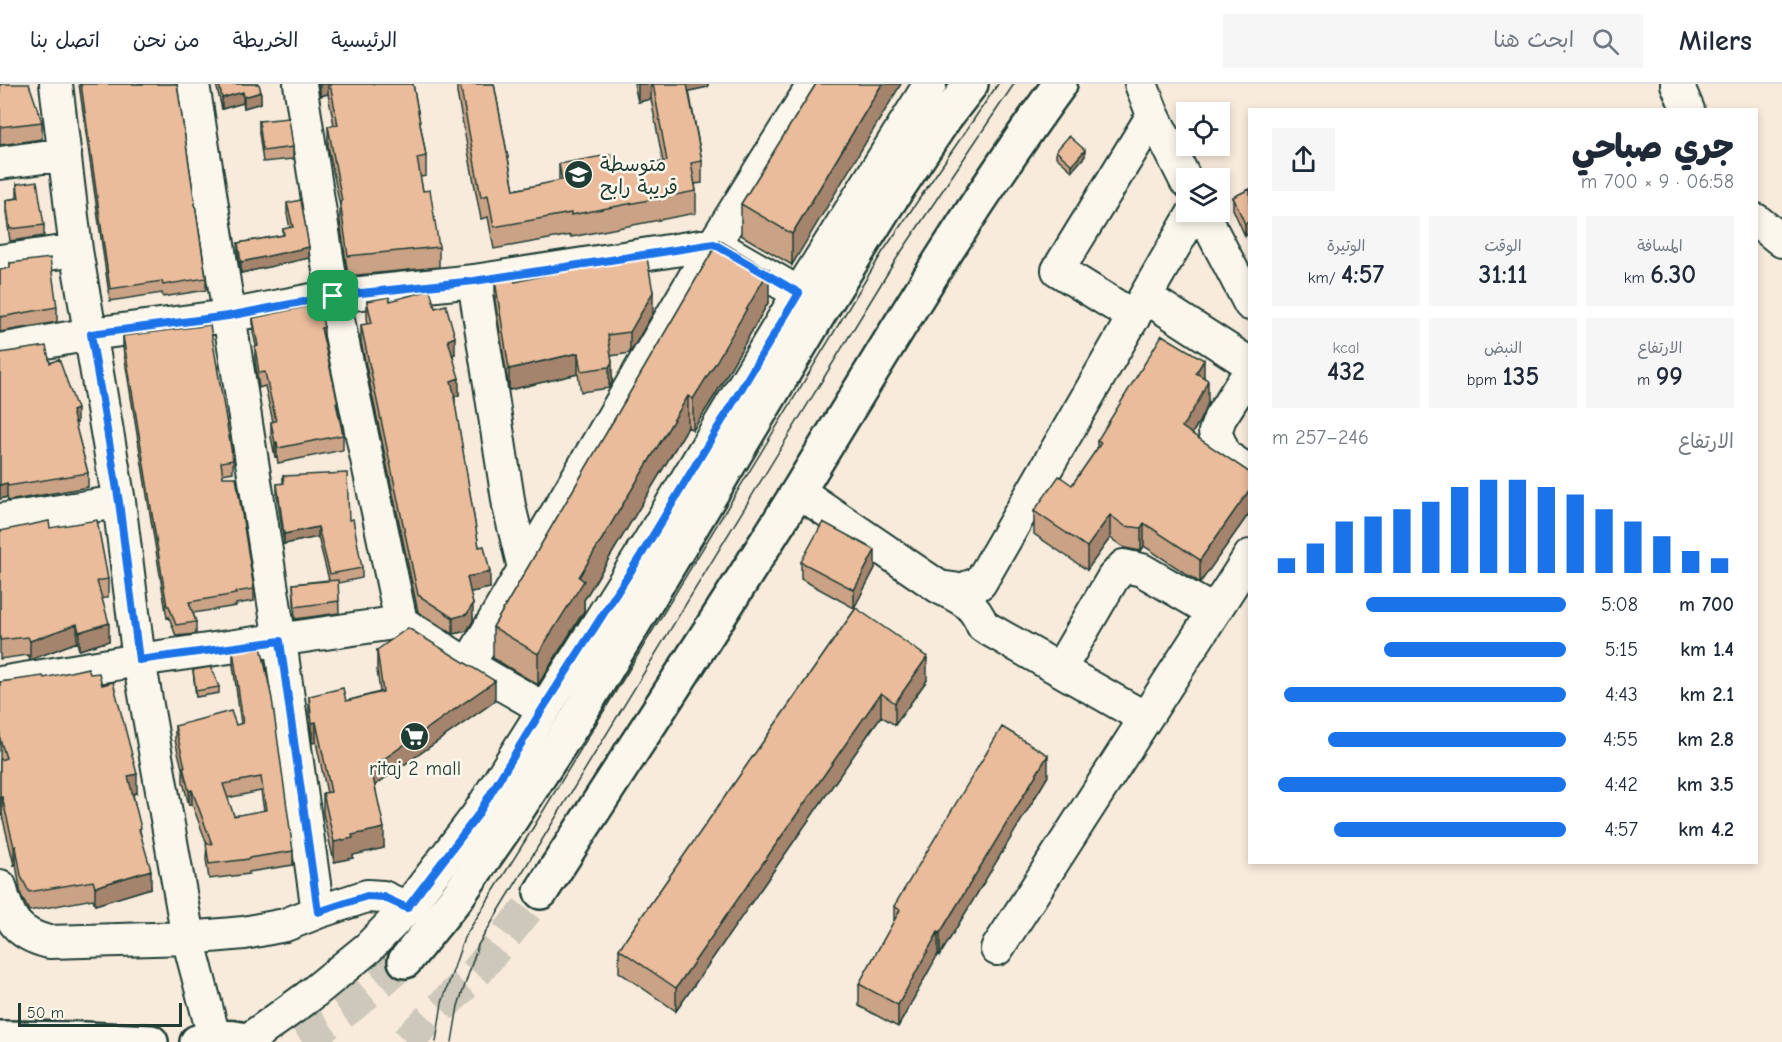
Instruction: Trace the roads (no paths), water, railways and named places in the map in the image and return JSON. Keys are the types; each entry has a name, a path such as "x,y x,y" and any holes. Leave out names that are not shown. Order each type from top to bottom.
{"main road":[{"path":"405,961 457,897 577,718 706,502 811,300 890,200 970,84"},
{"path":"541,892 798,491 902,321 1025,131 1060,84"},
{"path":"643,552 706,502"},
{"path":"206,1040 231,1037 250,1041"},
{"path":"0,1038 151,1042"}],"street":[{"path":"56,84 76,250 119,502 139,660 206,1040"},
{"path":"193,84 280,641 318,912"},
{"path":"300,84 333,296 401,622"},
{"path":"468,665 714,244 814,84"},
{"path":"250,1041 368,948 407,908 477,816 643,552 811,300 930,84"},
{"path":"1141,84 1153,115 1180,168"},
{"path":"1677,84 1687,108"},
{"path":"1153,115 1058,270 1140,307 1248,363"},
{"path":"0,163 65,154"},
{"path":"939,586 960,590 980,583 1188,222"},
{"path":"1207,222 1248,300"},
{"path":"1758,222 1782,241"},
{"path":"0,350 91,334 228,316 333,296 474,281 714,244 811,300"},
{"path":"0,261 76,250"},
{"path":"474,281 509,506 524,568"},
{"path":"1248,374 1220,418 1215,432 1225,456 1248,471"},
{"path":"798,491 939,586 969,602 983,626 1145,718"},
{"path":"0,520 119,502"},
{"path":"997,949 1248,559"},
{"path":"1060,669 1113,578 1124,566 1142,570 1214,612"},
{"path":"0,683 139,660 401,622 468,665 543,708"},
{"path":"0,886 7,912 14,923 35,939 48,942 188,938 244,933 285,926 318,912 367,896 383,897 407,908"}],"tunnel":[{"path":"406,1042 475,974 541,892"},
{"path":"302,1042 349,1008 405,961"}],"tram line":[{"path":"436,1042 442,1003 464,938 882,253 998,84"},
{"path":"452,1042 458,1006 478,945 895,261 1014,84"}],"place":[{"name":"متوسطة قريبة رابح","path":"579,175"},
{"name":"ritaj 2 mall","path":"415,737"}]}
